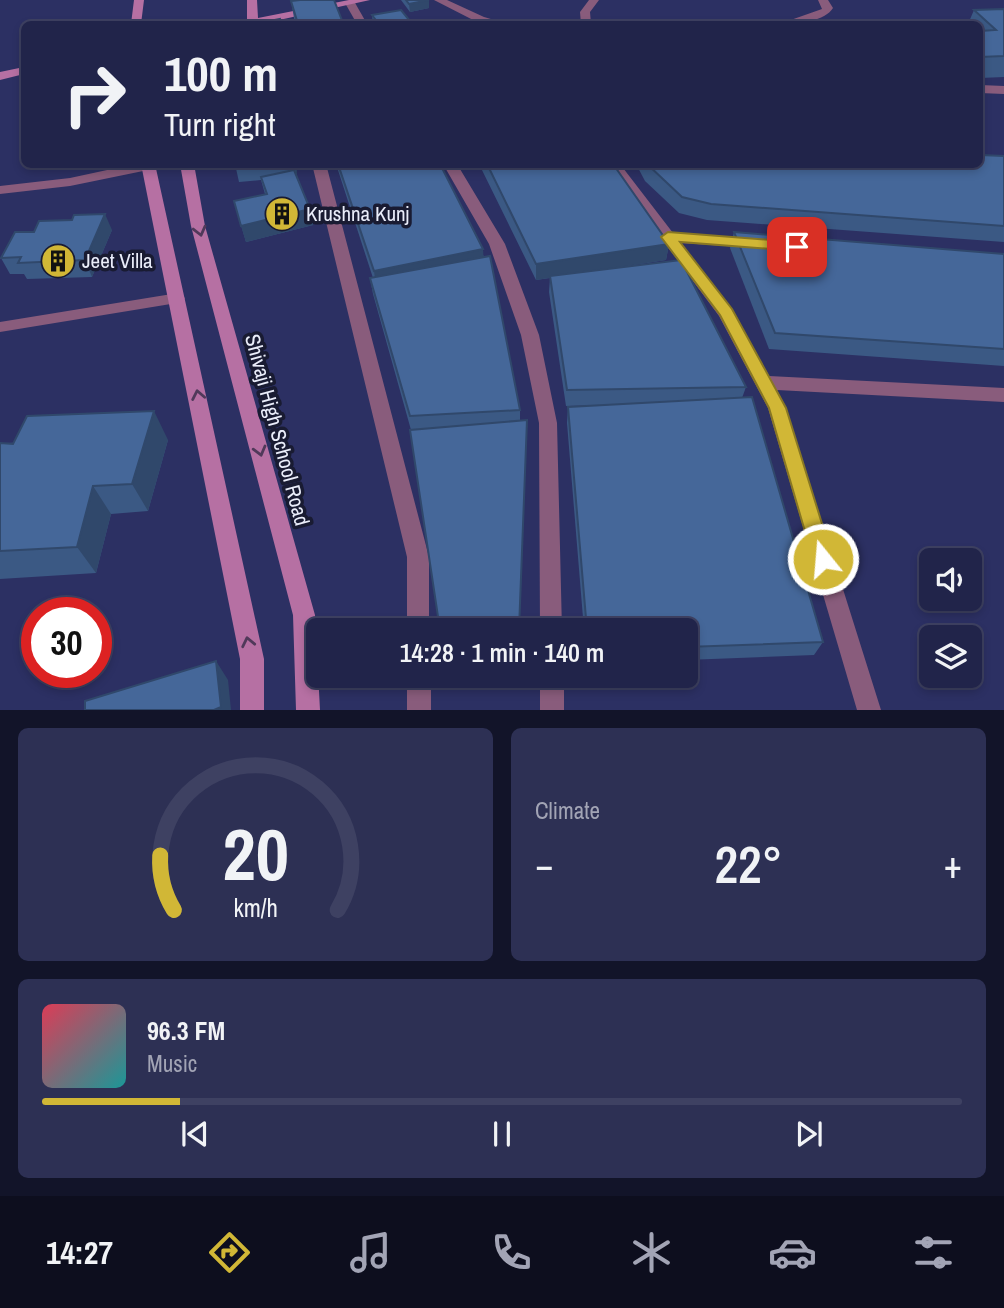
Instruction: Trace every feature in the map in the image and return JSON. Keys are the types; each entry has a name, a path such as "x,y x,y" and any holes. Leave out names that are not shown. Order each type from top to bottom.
{"street":[{"path":"136,21 139,0"},
{"path":"250,21 252,0"},
{"path":"264,21 365,0"},
{"path":"439,0 486,21"},
{"path":"586,21 585,12 594,0"},
{"path":"798,21 826,11 828,8 823,0"},
{"path":"349,2 360,21"},
{"path":"0,76 21,72"},
{"path":"983,89 1004,90"},
{"path":"0,190 70,182 134,168"},
{"path":"149,168 252,659 252,709"},
{"name":"Shivaji High School Road","path":"188,168 198,226 304,615 308,709"},
{"path":"320,168 418,557 418,618"},
{"path":"452,168 497,244 530,335 548,423 551,618"},
{"path":"616,168 726,313 777,408 869,709"},
{"path":"668,237 776,245"},
{"path":"764,383 1004,395"},
{"path":"419,688 419,709"},
{"path":"552,688 552,709"}],"lane":[{"path":"0,327 178,298"}],"building":[{"path":"334,0 342,21 297,21 291,1"},
{"path":"406,0 429,0 409,4"},
{"path":"1004,9 1004,56 983,57 983,31 996,30 974,10"},
{"path":"401,10 410,21 377,21 372,15"},
{"path":"983,155 1004,156 1004,226 711,204 682,197 651,168 983,168"},
{"path":"339,168 442,168 483,249 374,271"},
{"path":"489,168 616,168 669,244 536,264"},
{"path":"294,170 310,209 241,226 234,201 267,194 261,177"},
{"path":"105,214 85,260 18,263 21,257 1,258 15,232 34,232 39,221 72,220 74,215"},
{"path":"734,232 1004,254 1004,349 775,333"},
{"path":"490,256 520,410 410,416 370,278"},
{"path":"681,260 746,387 567,390 550,276"},
{"path":"752,397 823,642 698,647 698,618 586,618 568,407"},
{"path":"154,411 132,484 93,486 77,547 0,551 0,443 13,444 27,416"},
{"path":"527,420 519,618 438,618 410,430"},
{"path":"216,661 221,707 214,710 85,710 85,701"}],"place":[{"name":"Krushna Kunj","path":"282,214"},
{"name":"Jeet Villa","path":"58,261"}],"route":[{"path":"797,247 668,237 726,313 777,408 823,559"}]}
